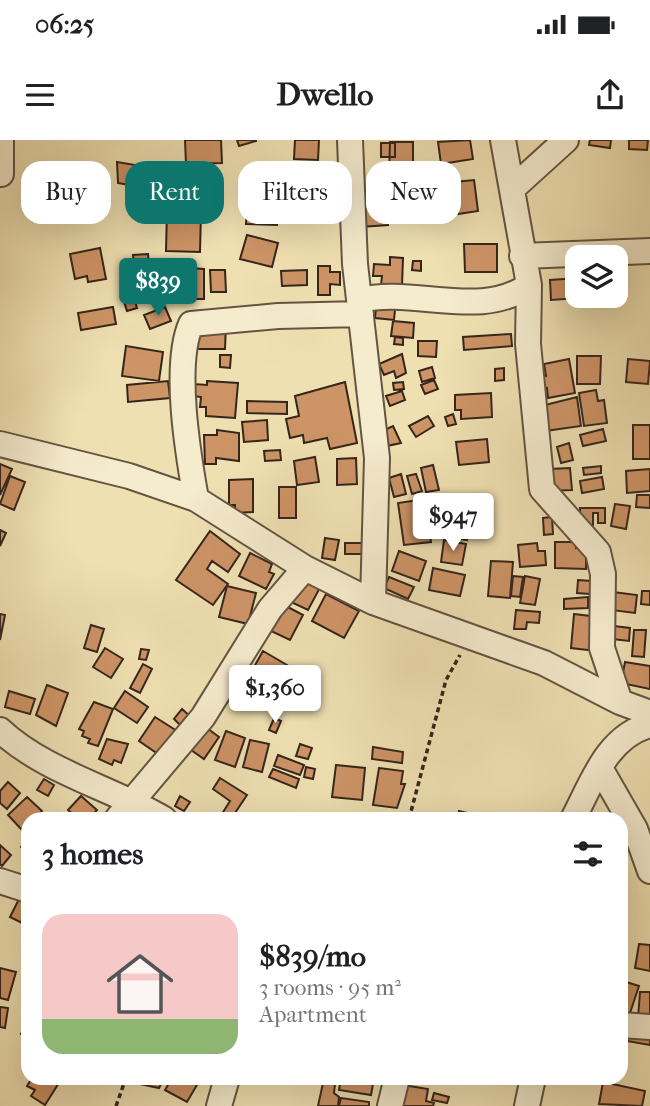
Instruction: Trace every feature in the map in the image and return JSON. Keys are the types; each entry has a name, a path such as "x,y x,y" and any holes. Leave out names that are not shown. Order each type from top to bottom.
{"street":[{"path":"1,140 1,174"},
{"path":"350,140 355,264 377,458 373,602"},
{"path":"503,140 529,285 528,344 542,489 598,552 603,574 602,648 620,702"},
{"path":"512,189 566,140"},
{"path":"522,256 650,251"},
{"path":"196,499 186,437 184,363 191,324 361,307 388,297 502,300 529,285"},
{"path":"0,444 129,476 196,499 305,568 373,602 544,663 620,702 650,713"},
{"path":"0,730 28,752 125,810 203,717 270,609 305,568"},
{"path":"577,812 600,768 625,734 650,725"},
{"path":"600,768 625,812"},
{"path":"628,817 650,871"},
{"path":"0,881 21,888"},
{"path":"628,1025 650,1027"},
{"path":"219,1106 225,1085"},
{"path":"390,1106 395,1085"},
{"path":"527,1106 532,1085"}],"path":[{"path":"412,812 419,792 446,680 471,636"},
{"path":"116,1106 124,1085"}],"building":[{"path":"185,140 221,140 222,161 186,161"},
{"path":"237,140 256,140 256,141 239,146"},
{"path":"295,140 319,140 318,160 294,159"},
{"path":"470,140 473,159 441,161 438,142"},
{"path":"590,140 611,140 610,148 589,145"},
{"path":"629,140 648,140 647,150 629,149"},
{"path":"390,142 413,142 413,161 389,161"},
{"path":"381,143 395,143 395,157 381,157"},
{"path":"117,162 125,163 125,184 118,183"},
{"path":"474,180 478,211 461,214 461,181"},
{"path":"366,192 366,224 388,225 361,227 357,193"},
{"path":"167,224 201,224 200,252 166,251"},
{"path":"247,235 278,243 272,267 240,259"},
{"path":"464,244 497,244 497,272 465,272"},
{"path":"100,248 106,279 88,282 87,276 75,279 70,254"},
{"path":"148,254 149,268 134,270 133,255"},
{"path":"390,257 403,258 402,286 381,285 382,276 373,276 374,264 390,265"},
{"path":"413,261 421,261 421,271 412,270"},
{"path":"157,266 204,269 204,299 174,299 174,292 156,292"},
{"path":"318,266 330,266 330,272 340,272 340,285 330,284 330,295 318,295"},
{"path":"210,270 225,270 226,292 211,292"},
{"path":"307,270 307,285 282,286 281,271"},
{"path":"565,279 565,299 551,300 550,280"},
{"path":"131,288 137,308 127,311 121,292"},
{"path":"377,298 396,300 394,320 375,318"},
{"path":"113,307 116,324 81,330 78,313"},
{"path":"165,307 171,321 150,329 144,315"},
{"path":"393,321 414,323 413,338 391,336"},
{"path":"195,324 226,324 225,349 195,349"},
{"path":"511,334 512,346 464,350 463,337"},
{"path":"395,337 403,338 403,345 394,344"},
{"path":"418,341 437,341 436,357 418,356"},
{"path":"126,346 163,352 159,381 122,376"},
{"path":"402,354 406,373 396,378 394,371 384,375 379,364"},
{"path":"220,355 231,355 230,368 220,367"},
{"path":"577,356 601,356 600,384 577,384"},
{"path":"569,359 575,393 548,398 547,388 541,389 539,377 546,376 544,364"},
{"path":"628,359 650,361 648,384 626,382"},
{"path":"432,367 435,378 422,382 419,371"},
{"path":"504,368 504,380 495,381 495,369"},
{"path":"434,380 438,389 425,394 421,385"},
{"path":"168,381 170,398 128,402 127,385"},
{"path":"207,381 238,383 235,418 206,416 206,407 200,407 201,397 193,396 194,384 207,385"},
{"path":"345,382 357,443 330,449 327,438 304,443 303,435 290,438 286,419 299,416 295,396"},
{"path":"403,382 404,389 394,390 393,383"},
{"path":"596,390 598,401 604,400 607,423 584,426 579,393"},
{"path":"402,391 405,400 390,406 386,396"},
{"path":"491,393 492,417 461,419 461,410 455,410 455,395"},
{"path":"577,397 581,426 545,431 541,406"},
{"path":"247,401 287,402 287,414 247,413"},
{"path":"453,414 456,424 448,426 445,417"},
{"path":"428,416 434,426 416,437 409,426"},
{"path":"267,420 268,440 244,442 242,422"},
{"path":"633,425 650,425 650,459 633,459"},
{"path":"393,426 401,443 387,446 380,432"},
{"path":"603,429 606,441 583,446 580,435"},
{"path":"217,430 239,433 239,461 216,458 216,464 205,464 204,435 217,435"},
{"path":"487,439 489,462 459,465 456,442"},
{"path":"569,443 573,460 561,463 557,447"},
{"path":"280,450 281,460 265,461 264,451"},
{"path":"315,457 319,482 297,485 294,461"},
{"path":"356,458 357,484 337,485 337,459"},
{"path":"0,464 12,469 0,495"},
{"path":"433,465 439,490 426,492 421,468"},
{"path":"601,466 601,473 584,475 583,468"},
{"path":"570,468 572,490 550,491 549,469"},
{"path":"650,469 650,491 627,493 626,471"},
{"path":"401,474 406,494 394,497 389,478"},
{"path":"416,474 422,491 412,494 407,476"},
{"path":"10,476 25,482 14,510 0,504"},
{"path":"602,477 604,489 582,493 580,481"},
{"path":"253,479 253,512 235,513 235,505 229,505 229,480"},
{"path":"279,487 296,487 296,518 279,518"},
{"path":"637,495 650,495 650,508 636,507"},
{"path":"426,499 431,542 404,545 398,503"},
{"path":"615,504 630,506 626,529 611,526"},
{"path":"439,508 455,510 451,535 435,532"},
{"path":"580,508 605,508 605,523 598,523 598,513 593,513 593,527 580,526"},
{"path":"552,517 553,534 544,535 543,518"},
{"path":"457,522 470,524 467,540 454,538"},
{"path":"0,530 6,533 0,546"},
{"path":"210,531 240,554 228,572 212,561 207,569 228,584 213,605 176,580"},
{"path":"325,538 339,540 335,560 322,558"},
{"path":"444,540 466,544 462,565 441,562"},
{"path":"555,542 576,542 576,548 586,546 586,569 555,568"},
{"path":"345,543 370,543 370,554 345,554"},
{"path":"537,543 538,551 545,551 546,565 520,567 518,545"},
{"path":"399,551 426,561 419,581 392,571"},
{"path":"250,553 272,564 269,572 274,574 266,589 239,576"},
{"path":"491,561 513,562 510,598 488,596"},
{"path":"433,568 465,575 460,596 429,590"},
{"path":"304,572 323,582 308,610 289,601"},
{"path":"513,576 523,577 520,597 511,596"},
{"path":"525,576 540,579 535,605 520,603"},
{"path":"389,577 414,587 408,599 384,588"},
{"path":"578,580 591,581 590,594 577,593"},
{"path":"227,586 256,593 248,624 219,617"},
{"path":"642,591 650,591 650,605 641,604"},
{"path":"613,592 637,595 635,613 611,610"},
{"path":"326,594 359,611 344,638 312,621"},
{"path":"588,597 588,608 564,609 564,599"},
{"path":"282,604 303,615 290,640 269,630"},
{"path":"516,610 540,612 539,623 527,622 526,629 514,629"},
{"path":"0,614 5,615 0,640"},
{"path":"574,614 599,617 596,651 571,648"},
{"path":"91,625 104,629 97,652 84,648"},
{"path":"605,625 630,628 629,641 604,638"},
{"path":"634,630 646,630 644,657 632,656"},
{"path":"105,648 123,659 111,678 93,667"},
{"path":"141,649 149,650 146,660 139,659"},
{"path":"263,651 287,665 278,680 254,667"},
{"path":"625,662 650,666 650,689 621,683"},
{"path":"143,664 152,669 140,693 130,688"},
{"path":"248,671 268,682 257,702 237,691"},
{"path":"47,685 68,693 56,726 36,715"},
{"path":"9,691 35,699 30,714 5,707"},
{"path":"125,691 148,707 137,723 114,708"},
{"path":"94,702 113,709 98,746 88,743 90,739 82,736 84,731 79,729"},
{"path":"182,709 191,717 182,727 174,719"},
{"path":"155,717 177,731 161,756 139,741"},
{"path":"274,718 281,721 276,733 269,730"},
{"path":"200,723 219,737 204,759 184,745"},
{"path":"226,731 245,738 235,767 215,760"},
{"path":"107,739 128,744 121,763 114,760 112,765 99,759"},
{"path":"250,740 269,744 262,772 243,767"},
{"path":"300,744 312,748 308,759 296,756"},
{"path":"373,747 403,752 402,763 372,759"},
{"path":"278,755 304,765 300,775 274,766"},
{"path":"336,765 365,768 362,800 332,797"},
{"path":"306,767 315,769 313,779 304,777"},
{"path":"379,768 403,771 401,784 405,784 397,808 373,805"},
{"path":"273,769 299,779 296,788 269,777"},
{"path":"220,778 247,795 236,812 223,812 230,801 213,789"},
{"path":"44,779 54,785 48,796 37,790"},
{"path":"8,782 20,793 7,809 0,803 0,791"},
{"path":"81,796 97,810 70,812 68,810"},
{"path":"180,796 190,802 184,811 175,806"},
{"path":"27,797 42,811 21,812 21,829 8,815"},
{"path":"0,845 11,855 2,866 0,864"},
{"path":"21,895 21,922 10,917"},
{"path":"639,944 650,945 650,971 635,968"},
{"path":"0,968 16,972 8,1000 0,998"},
{"path":"628,983 639,986 628,1016"},
{"path":"640,992 650,992 650,1019 638,1018"},
{"path":"0,1007 8,1008 5,1028 0,1027"},
{"path":"628,1029 650,1032 650,1045 628,1041"},
{"path":"58,1085 45,1105 31,1096 35,1090 27,1086"},
{"path":"168,1085 197,1085 187,1102 165,1090"},
{"path":"323,1085 335,1085 334,1093 339,1097 338,1106 318,1106"},
{"path":"340,1085 373,1085 371,1095 339,1090"},
{"path":"397,1085 428,1089 426,1101 434,1103 433,1106 393,1106"},
{"path":"602,1085 645,1091 642,1106 599,1104"},
{"path":"434,1093 449,1097 447,1103 432,1100"},
{"path":"341,1098 369,1102 369,1106 339,1106"}]}
